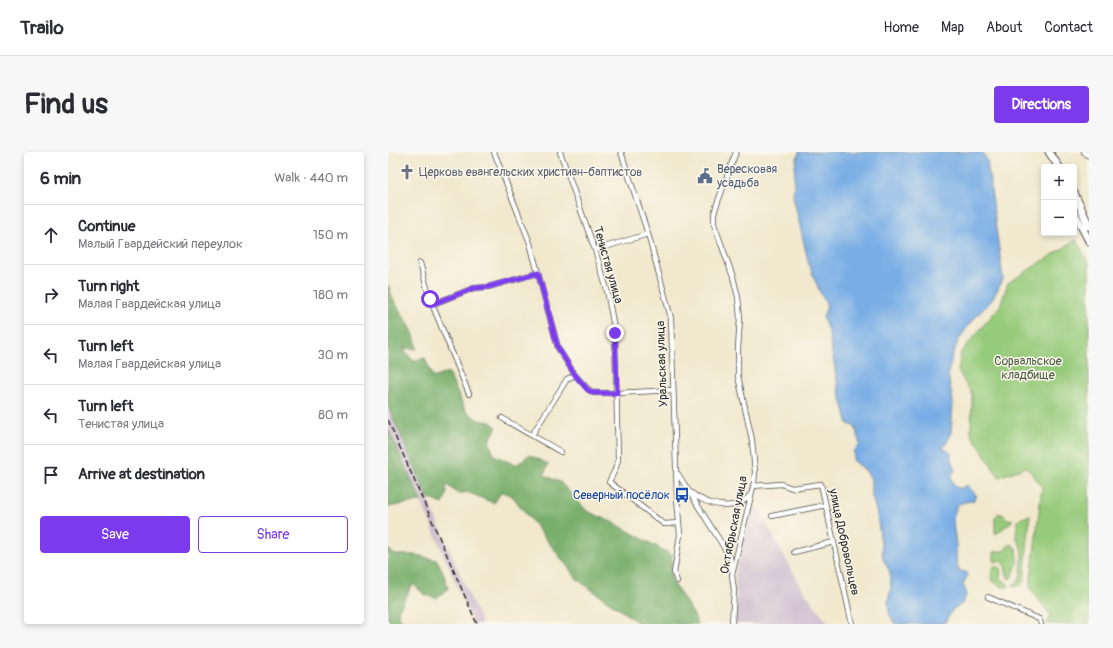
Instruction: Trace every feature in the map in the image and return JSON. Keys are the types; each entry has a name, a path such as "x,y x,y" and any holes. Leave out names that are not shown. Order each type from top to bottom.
{"main road":[{"path":"1052,154 1054,164"},
{"path":"1052,154 1057,164"},
{"path":"1077,200 1089,226"},
{"path":"1077,218 1089,241"}],"street":[{"path":"494,152 530,243 558,348 575,375 588,390 594,393 673,390"},
{"name":"Тенистая улица","path":"560,152 595,250 607,290 615,333 618,460 609,482 664,524 679,523"},
{"name":"Уральская улица","path":"621,152 648,234 671,318 680,535 674,573 677,581"},
{"name":"Октябрьская улица","path":"732,624 734,590 732,575 755,472 752,440 738,376 740,318 738,297 714,224 716,207 736,152"},
{"path":"1084,152 1089,156"},
{"path":"595,250 648,234"},
{"path":"420,263 428,293 469,394"},
{"path":"433,304 474,288 488,287 538,273"},
{"path":"532,435 567,379 575,375"},
{"path":"502,418 560,452"},
{"path":"677,472 679,478 730,557 732,575"},
{"name":"улица Добровольцев","path":"753,486 781,484 792,488 821,484 852,624"},
{"path":"686,488 699,499 719,505 740,502 751,494"},
{"path":"772,516 826,505"},
{"path":"794,552 834,542"},
{"path":"988,597 1033,615 1039,619 1041,624"}],"shaded area":[{"path":"388,405 482,624 473,624 421,501 388,429"},
{"path":"751,508 758,509 803,590 829,624 734,624 737,606 735,574"}],"green space":[{"name":"Сорвальское кладбище","path":"1076,240 1089,264 1089,624 1046,624 1051,616 1030,588 1042,486 1026,467 999,477 971,434 972,394 958,371 961,352 1000,306 1008,283"},
{"path":"388,284 393,299 414,335 417,349 403,348 413,361 425,358 433,378 448,372 465,410 478,420 490,422 497,427 489,441 494,455 516,465 529,455 548,464 544,475 560,482 587,511 614,523 672,555 671,579 695,617 697,624 640,624 578,580 513,497 502,491 494,503 467,492 458,494 446,484 447,493 443,504 428,498 388,406"},
{"path":"388,429 421,501 388,507"},
{"path":"999,513 1004,515 1009,520 1012,519 1012,521 996,534 995,518"},
{"path":"1030,515 1024,582 1016,586 1013,585 1020,580 1022,558 1021,548 1016,538 1017,522 1020,519"},
{"path":"1012,544 1017,550 1018,557 1017,564 1011,578 1009,579 1003,562 1001,560 994,561 994,552 1004,551"},
{"path":"388,549 395,555 415,555 437,560 444,574 448,589 436,598 425,595 413,584 398,611 400,618 409,624 388,624"},
{"path":"994,566 1000,568 1001,579 1008,584 1008,587 1002,587 992,581 991,574"}],"water":[{"path":"799,152 982,152 987,160 1003,279 992,300 970,323 958,341 948,374 953,402 951,435 943,448 951,453 951,459 955,470 951,477 953,483 957,488 962,488 967,485 977,496 974,500 958,504 954,515 953,524 956,557 960,571 966,572 968,575 963,584 967,594 962,604 953,609 944,624 895,624 889,613 888,600 891,589 890,572 883,559 877,514 871,493 871,479 865,470 853,460 854,451 860,445 855,426 848,424 839,392 829,334 823,317 827,306 809,265 793,196 795,166"}],"railway":[{"path":"388,420 477,624"}],"place":[{"name":"Церковь евангельских христиан-баптистов","path":"407,172"},
{"name":"Вересковая усадьба","path":"705,176"},
{"name":"Северный посёлок","path":"682,495"}],"route":[{"path":"430,299 433,304 474,288 488,287 538,273 558,348 575,375 588,390 594,393 617,393 615,333"}]}
